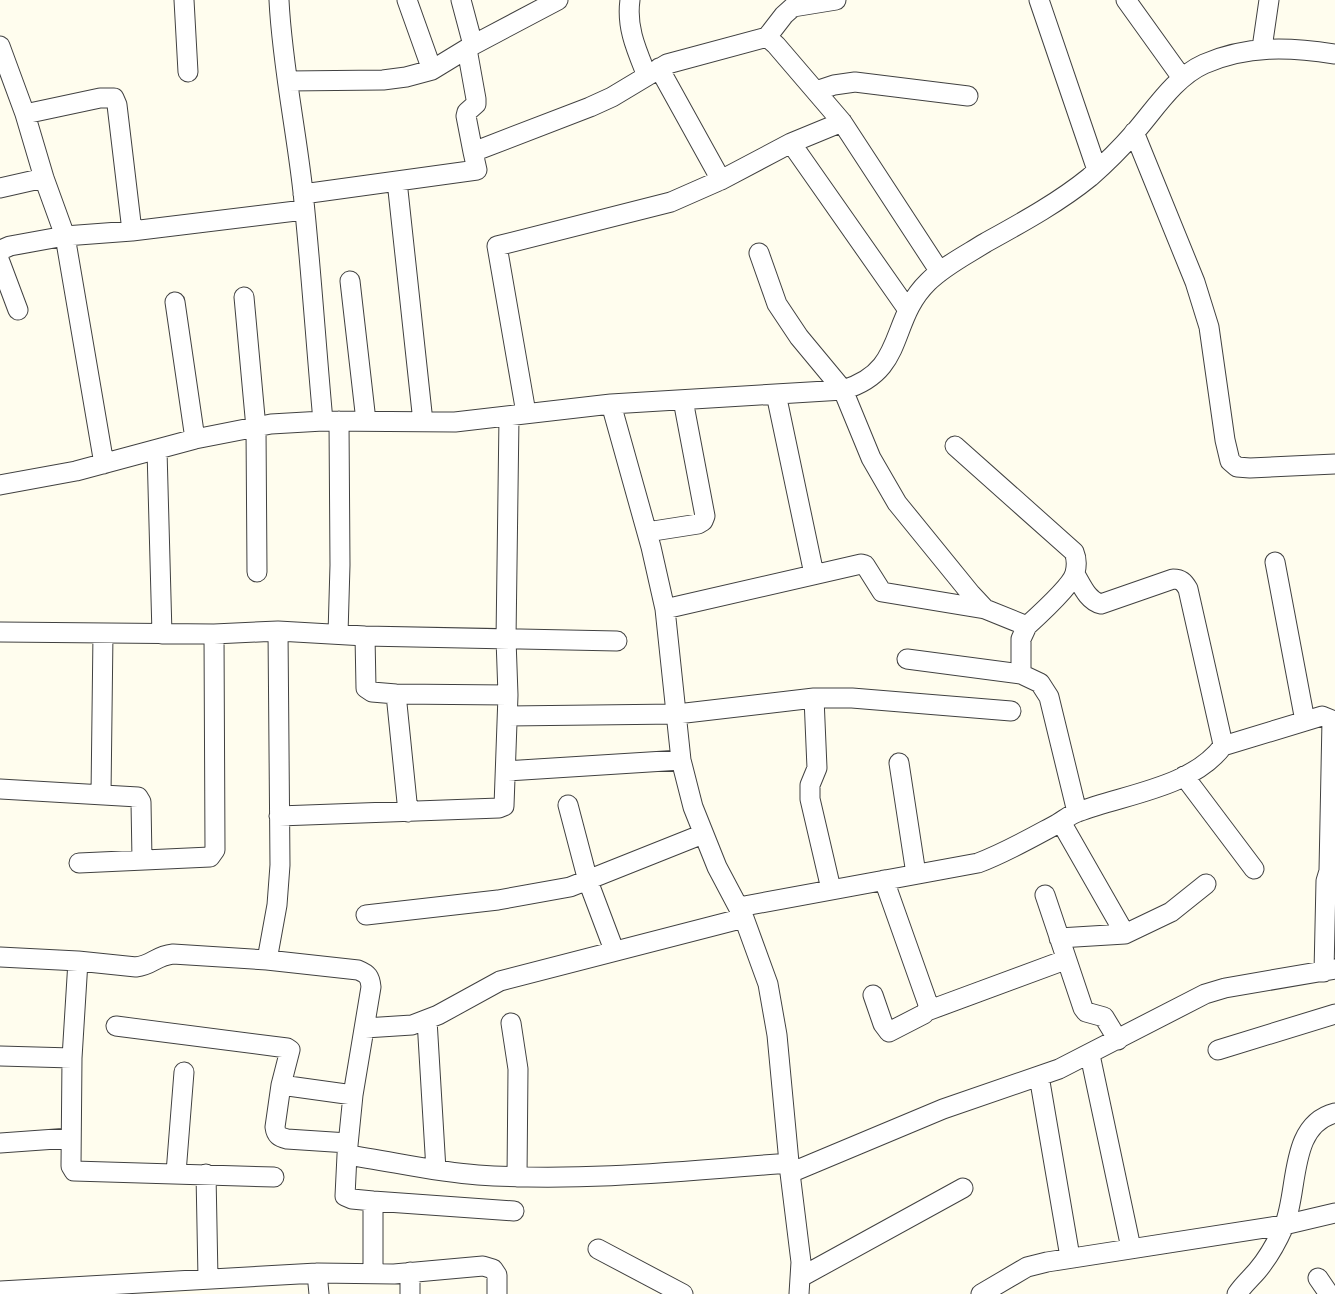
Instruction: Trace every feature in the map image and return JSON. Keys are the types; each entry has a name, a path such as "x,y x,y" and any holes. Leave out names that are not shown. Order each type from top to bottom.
{"street":[{"path":"184,0 188,72"},
{"path":"279,0 283,47 331,421 340,565 338,634"},
{"path":"407,0 432,70"},
{"path":"0,253 3,249 10,246 65,236 132,231 304,202 397,181 477,170 466,116 467,112 476,104 476,99 470,47 462,0"},
{"path":"288,81 383,80 406,77 432,70 470,47 558,0"},
{"path":"630,0 628,12 630,32 653,72 722,180"},
{"path":"473,152 590,108 612,98 653,72 679,60 767,38 784,14 793,7 836,0"},
{"path":"1039,0 1097,170"},
{"path":"1126,0 1140,8 1182,78"},
{"path":"1262,48 1269,0"},
{"path":"767,38 776,45 842,122 940,272"},
{"path":"0,46 4,70 26,114 44,178 65,236 104,464"},
{"path":"0,485 41,478 104,464 195,439 271,424 331,421 455,422 611,404 843,390 857,386 882,367 892,349 908,310 927,283 962,257 1057,201 1097,170 1116,153 1182,78 1203,64 1236,53 1262,48 1300,48 1335,54"},
{"path":"816,91 834,85 855,82 968,96"},
{"path":"26,114 100,98 114,98 117,105 132,231"},
{"path":"279,816 499,808 504,806 508,716 506,639 517,415 497,246 671,202 722,180 791,143 842,122"},
{"path":"1134,132 1185,256 1209,327 1225,440 1230,461 1237,467 1250,468 1335,464"},
{"path":"791,143 908,310"},
{"path":"0,188 44,178"},
{"path":"397,181 423,422"},
{"path":"759,253 777,304 786,320 843,390 871,458 897,503 985,609"},
{"path":"0,262 18,310"},
{"path":"350,281 366,421"},
{"path":"244,297 256,428 257,572"},
{"path":"175,302 195,439"},
{"path":"776,394 814,574"},
{"path":"647,532 698,524 703,521 705,516 683,400"},
{"path":"611,404 647,532 665,609 681,760 692,808 717,867 742,912 762,963 772,1004 777,1035 789,1168 801,1262 800,1285"},
{"path":"955,446 1074,552 1077,561 1075,574 1051,603 1027,626 1020,639 1021,674"},
{"path":"157,450 162,634"},
{"path":"1276,562 1305,721"},
{"path":"665,609 861,564 866,565 882,592 985,609 1027,626"},
{"path":"1075,574 1090,598 1095,603 1101,604 1173,579 1178,579 1184,582 1188,589 1221,748"},
{"path":"0,632 214,634 278,631 365,636 617,641"},
{"path":"267,960 279,886 278,631"},
{"path":"101,795 103,633"},
{"path":"79,863 210,857 215,850 214,634"},
{"path":"365,636 366,688 372,692 396,694 508,695"},
{"path":"907,659 1021,674 1040,683 1049,697 1077,812"},
{"path":"396,694 408,812"},
{"path":"814,698 817,768 810,785 810,799 832,889"},
{"path":"508,716 677,714 814,698 852,698 1011,710"},
{"path":"116,1026 287,1048 290,1050 281,1084 275,1127 276,1134 280,1137 347,1149 436,1170 477,1175 517,1177 630,1176 789,1168 943,1109 1059,1069 1090,1055 1205,994 1225,988 1330,971 1326,881 1332,871 1332,720 1322,716 1221,748 1212,759 1184,776 1146,791 1077,812 1061,822 993,857 978,863 832,889 742,912 573,963 500,981 428,1020 397,1028 365,1028"},
{"path":"506,771 681,760"},
{"path":"899,763 916,874"},
{"path":"1184,776 1254,868"},
{"path":"0,789 138,797 141,802 142,860"},
{"path":"568,805 588,881 614,950"},
{"path":"1061,822 1125,934"},
{"path":"366,915 498,900 570,887 704,834"},
{"path":"884,880 928,1001 929,1007 927,1011"},
{"path":"1058,938 1125,934 1171,912 1206,884"},
{"path":"1045,895 1065,960 1086,1012 1104,1017 1118,1040"},
{"path":"0,957 78,961 136,967 150,963 159,956 173,954 267,960 358,970 366,973 370,978 371,987 353,1095 347,1149 345,1196 352,1199 373,1201 514,1211"},
{"path":"873,995 883,1024 889,1032 927,1011 1065,960"},
{"path":"78,961 72,1058 70,1138 71,1166 74,1171 274,1177"},
{"path":"1218,1050 1335,1014"},
{"path":"428,1020 436,1170"},
{"path":"511,1023 518,1069 517,1177"},
{"path":"1090,1055 1131,1248"},
{"path":"0,1056 72,1058"},
{"path":"176,1173 184,1072"},
{"path":"1039,1076 1070,1258"},
{"path":"281,1084 353,1095"},
{"path":"1237,1294 1269,1254 1284,1225 1302,1146 1308,1132 1316,1122 1326,1115 1335,1113"},
{"path":"0,1143 70,1138"},
{"path":"206,1174 208,1278"},
{"path":"800,1285 963,1188"},
{"path":"373,1201 373,1274"},
{"path":"981,1294 1028,1268 1070,1258 1284,1225 1335,1213"},
{"path":"598,1249 683,1294"},
{"path":"0,1291 130,1289 208,1278 317,1272 373,1274 483,1266 493,1268 497,1275 497,1294"},
{"path":"317,1272 319,1294"},
{"path":"410,1272 410,1294"},
{"path":"1318,1278 1329,1294"}]}
